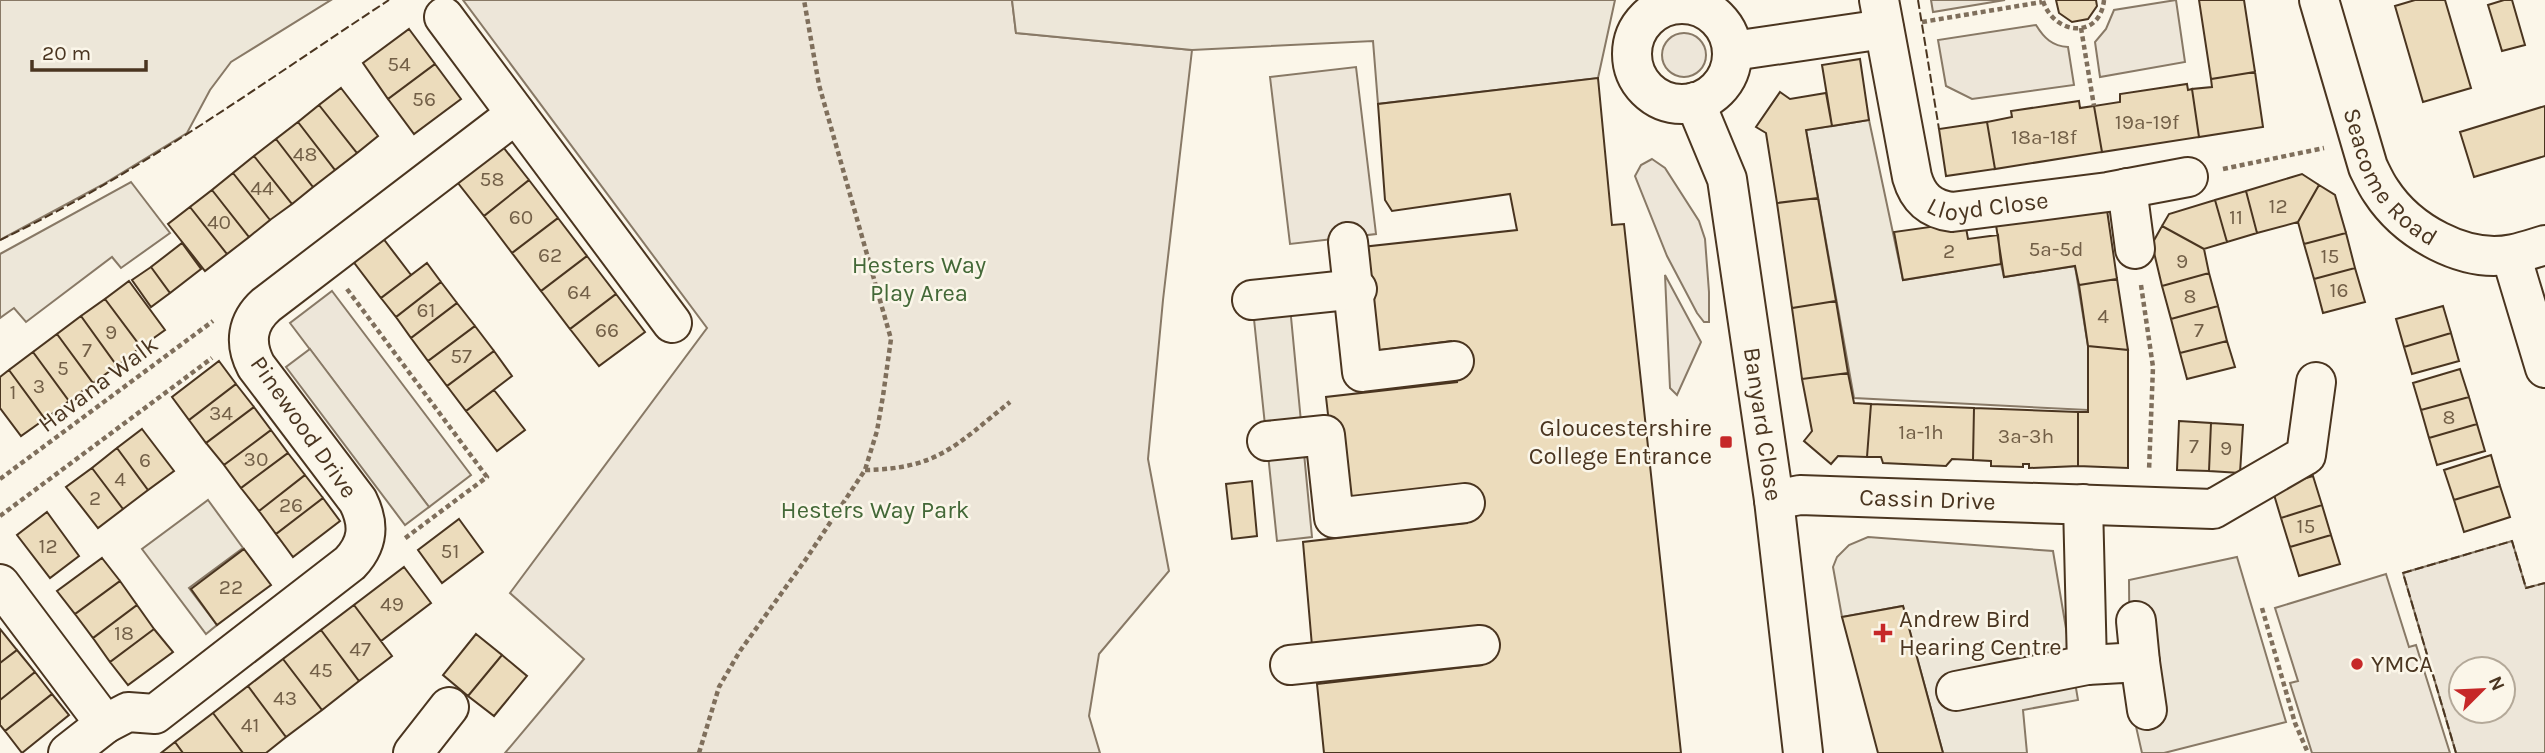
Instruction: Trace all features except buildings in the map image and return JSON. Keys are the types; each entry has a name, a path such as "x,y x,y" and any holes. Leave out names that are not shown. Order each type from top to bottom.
{"street":[{"name":"Seacome Road","path":"2319,0 2368,167 2380,191 2397,212 2438,241 2462,250 2486,255 2528,250"},
{"path":"1724,25 1724,81 1716,90 1695,102 1663,100 1651,93 1634,70 1633,45 1641,25 1660,9 1674,2 1702,9 1724,25 1881,14"},
{"name":"Lloyd Close","path":"1881,14 1915,189 1932,207 1952,212 2108,192 2188,177"},
{"path":"443,16 672,323"},
{"name":"Banyard Close","path":"1695,102 1727,179 1774,500 1803,753"},
{"name":"Pinewood Drive","path":"363,545 366,525 358,501 256,366 248,344 252,322 258,312 516,114"},
{"path":"2127,188 2135,249"},
{"path":"1348,242 1362,372 1454,361"},
{"path":"2528,250 2545,368"},
{"path":"1252,300 1355,289"},
{"name":"Cassin Drive","path":"1774,500 1800,495 2213,509 2306,455 2316,383"},
{"path":"1267,442 1325,435 1334,518 1465,503"},
{"path":"2083,504 2087,665"},
{"path":"68,753 106,724 128,712 155,714 350,563 363,545"},
{"path":"0,584 106,724"},
{"path":"2136,621 2147,710"},
{"path":"1290,665 1480,645"},
{"path":"1955,691 2087,665 2140,662"},
{"path":"413,753 449,707"}],"path":[{"path":"699,753 719,687 740,651 806,559 864,470 877,431 891,339 819,85 804,0"},
{"path":"1881,14 2043,1 2052,19 2066,28 2081,29 2095,21 2103,9 2104,0"},
{"path":"2081,29 2094,106"},
{"path":"2188,177 2286,154 2360,141"},
{"path":"2135,249 2153,367 2148,507"},
{"path":"325,260 486,477 397,544 363,545"},
{"name":"Havana Walk","path":"0,479 218,317"},
{"path":"0,516 213,357"},
{"path":"864,470 897,469 942,454 968,438 1010,402"},
{"path":"2262,608 2295,723 2308,753"}],"green space":[{"name":"Hesters Way Park","path":"463,0 1012,0 1016,33 1192,50 1148,459 1169,571 1099,654 1089,716 1100,753 505,753 584,659 510,593 707,328"},
{"path":"1931,0 2005,0 1933,12"},
{"path":"2176,0 2185,62 2100,77 2095,42 2106,29 2114,10"},
{"path":"2036,25 2049,40 2068,47 2074,85 1972,99 1946,86 1938,40"},
{"path":"1684,33 1699,40 1706,55 1699,70 1684,77 1669,70 1662,55 1669,40"},
{"path":"1356,67 1376,234 1290,244 1270,77"},
{"path":"1652,159 1665,168 1699,221 1705,239 1709,322 1704,322 1697,313 1667,256 1635,176 1641,165"},
{"path":"1665,275 1701,342 1677,395 1670,388"},
{"path":"332,291 471,475 429,507 290,323"},
{"path":"2512,541 2526,588 2545,583 2545,753 2456,753 2448,725 2517,725 2517,655 2447,655 2447,722 2403,573"},
{"name":"YMCA","path":"2386,574 2409,647 2416,645 2450,753 2312,753 2290,683 2298,681 2275,608"}],"shaded area":[{"path":"0,0 331,0 231,62 210,90 187,133 102,185 0,240"},
{"path":"1012,0 1615,0 1598,78 1378,104 1373,41 1192,50 1016,33"},
{"path":"1869,120 1903,280 2001,264 2004,277 2075,266 2088,346 2088,410 1854,398 1806,130"},
{"path":"131,182 170,233 121,268 112,257 26,322 14,308 0,318 0,254"},
{"path":"1289,296 1312,537 1277,541 1252,300"},
{"path":"310,349 429,507 405,525 286,367"},
{"path":"208,500 243,548 189,588 217,625 206,634 142,549"},
{"path":"1868,537 2053,551 2078,700 2023,710 2027,753 1943,753 1903,606 1842,617 1833,567 1837,557 1849,545"},
{"path":"2237,557 2286,722 2164,753 2142,753 2130,700 2129,580"}],"fence":[{"path":"0,240 101,187 150,157 389,0"},
{"path":"1918,0 1939,129"},
{"path":"2456,753 2403,573 2512,541 2526,588 2545,583"}],"place":[{"name":"Gloucestershire College Entrance","path":"1726,442"},
{"name":"Andrew Bird Hearing Centre","path":"1883,633"},
{"name":"YMCA","path":"2357,664"}],"park label":[{"name":"Hesters Way Play Area","path":"919,279"}]}
